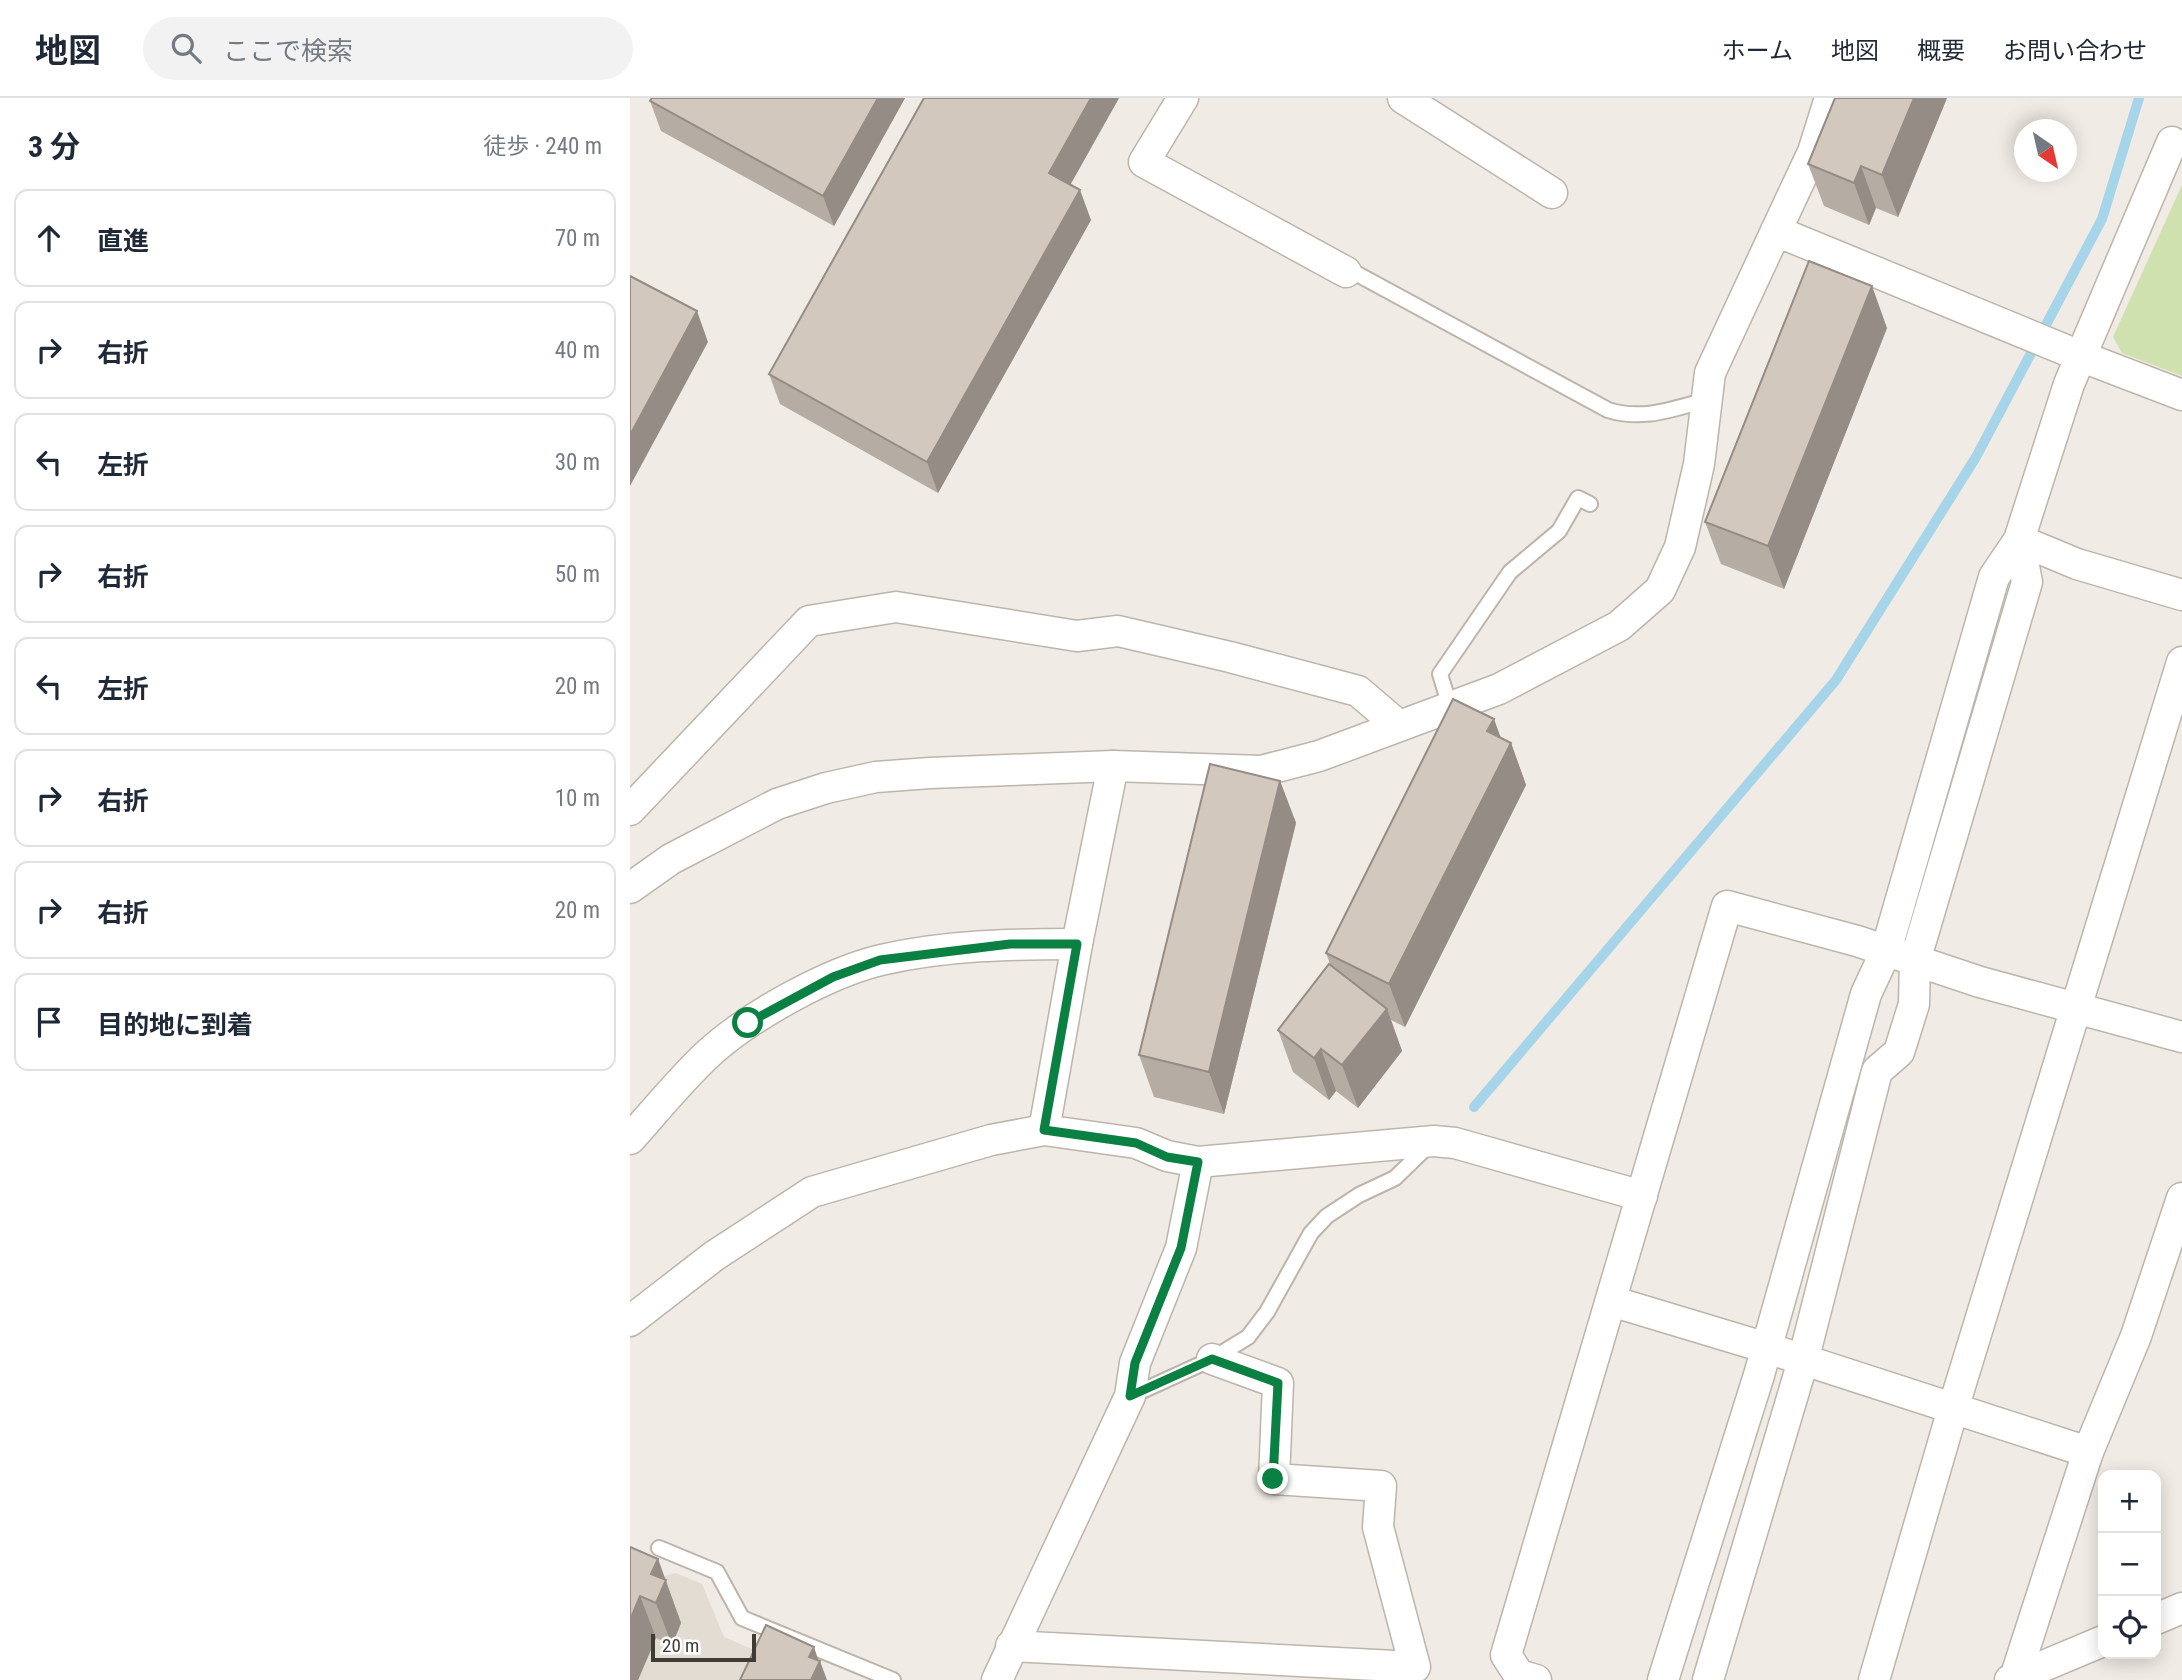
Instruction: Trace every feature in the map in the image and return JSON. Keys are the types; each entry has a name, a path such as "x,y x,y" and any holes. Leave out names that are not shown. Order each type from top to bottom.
{"street":[{"path":"1183,98 1144,162 1346,272"},
{"path":"1403,98 1552,192"},
{"path":"630,888 671,859 777,804 827,788 876,777 1113,766 1261,771 1319,756 1499,689 1619,626 1660,590 1680,547 1699,464 1710,373 1813,152 1830,98"},
{"path":"1663,1680 1767,1348 1866,994 1886,951 1994,577 2019,540 2080,356 2172,142"},
{"path":"1776,231 2182,395"},
{"path":"2019,540 2077,564 2182,595"},
{"path":"1708,1680 1803,1362 1877,1071 1899,1052 1914,1004 1915,961 2027,582 2019,540"},
{"path":"630,810 809,621 896,607 1077,636 1118,631 1205,651 1358,691 1399,726"},
{"path":"1874,1680 1953,1409 2182,662"},
{"path":"1044,1130 1077,944 1113,766"},
{"path":"1536,1680 1519,1675 1506,1655 1727,906 1886,951 1980,982 2182,1037"},
{"path":"630,1139 710,1052 748,1023 833,977 880,960 928,953 1010,944 1077,944"},
{"path":"636,1306 812,1192 991,1140 1044,1130 1136,1143 1167,1157 1198,1162 1434,1141 1455,1143 1643,1196"},
{"path":"997,1680 1130,1396 1135,1363 1181,1248 1198,1162"},
{"path":"2012,1679 2088,1452 2136,1336 2182,1198"},
{"path":"1611,1301 1767,1348 1803,1362 2088,1452"},
{"path":"1011,1646 1416,1674 1378,1527 1381,1486 1273,1479 1278,1383 1212,1359"},
{"path":"2161,1617 2182,1608"},
{"path":"2012,1679 2098,1643"}],"lane":[{"path":"1346,272 1348,269 1608,410 1626,415 1643,415 1707,400"},
{"path":"1450,707 1440,674 1502,583 1510,572 1559,531 1578,498 1590,504"},
{"path":"1130,1396 1212,1359 1248,1337 1267,1312 1311,1233 1327,1216 1359,1195 1395,1178 1434,1141"},
{"path":"659,1548 717,1572 742,1618 893,1680"}],"shaded area":[{"path":"676,1573 702,1584 724,1637 823,1680 630,1680 630,1580"}],"green space":[{"path":"2182,185 2182,376 2122,353 2113,337"}],"building":[{"path":"652,98 878,98 823,196 650,101"},
{"path":"924,98 1091,98 1049,173 1080,190 927,462 769,374"},
{"path":"1835,98 1914,98 1882,175 1861,166 1854,183 1808,164"},
{"path":"1809,261 1872,286 1768,546 1705,522"},
{"path":"630,276 697,311 630,435"},
{"path":"1453,699 1494,719 1487,731 1511,743 1389,984 1326,953"},
{"path":"1210,764 1280,781 1209,1072 1139,1055"},
{"path":"1329,964 1387,1009 1342,1065 1321,1049 1314,1058 1278,1030"},
{"path":"630,1547 658,1559 651,1574 666,1580 656,1603 640,1596 630,1620"},
{"path":"766,1625 814,1647 809,1657 820,1661 811,1680 740,1680"}],"waterway":[{"path":"1474,1107 1836,680 1976,457 2102,219 2139,98"}],"route":[{"path":"748,1023 833,977 880,960 1010,944 1077,944 1044,1130 1136,1143 1167,1157 1198,1162 1181,1248 1135,1363 1130,1396 1212,1359 1278,1383 1273,1479"}]}
